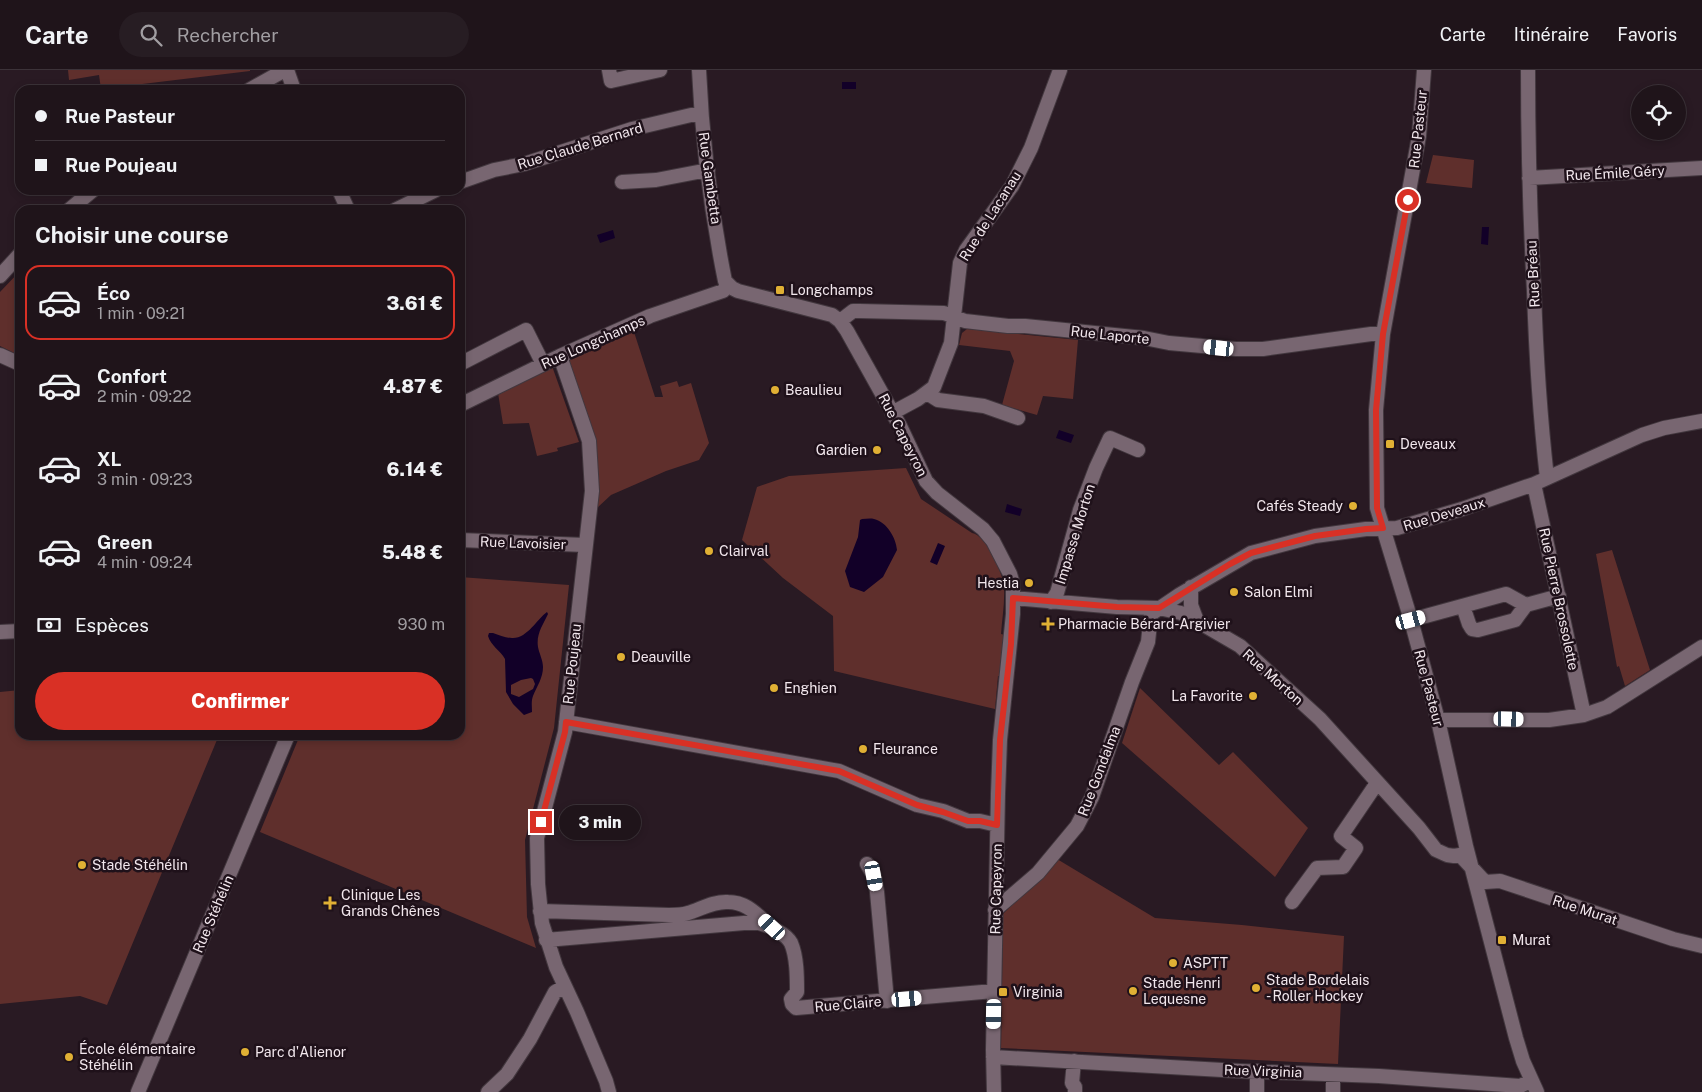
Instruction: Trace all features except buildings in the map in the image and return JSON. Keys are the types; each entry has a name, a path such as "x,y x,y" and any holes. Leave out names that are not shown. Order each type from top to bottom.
{"street":[{"path":"258,85 286,70 292,85"},
{"path":"609,70 611,81 660,70"},
{"name":"Rue Gambetta","path":"700,70 701,115 708,170 725,281 728,285"},
{"name":"Rue de Lacanau","path":"927,393 934,387 951,342 960,263 966,250 1012,186 1031,148 1060,70"},
{"name":"Rue Pasteur","path":"1424,70 1419,136 1383,334 1376,410 1377,508 1411,620 1438,720 1466,846 1516,1038 1534,1086"},
{"name":"Rue Bréau","path":"1528,70 1529,178 1536,352 1547,478"},
{"name":"Rue Claude Bernard","path":"465,180 494,170 524,164 632,129 691,115 701,115"},
{"name":"Rue Émile Géry","path":"1529,178 1702,168"},
{"path":"622,182 656,180 708,170"},
{"path":"75,205 87,195"},
{"path":"405,205 426,195"},
{"path":"0,276 15,260"},
{"path":"728,285 738,291 832,315 840,321"},
{"name":"Rue Longchamps","path":"465,403 560,356 650,316 723,291 728,285"},
{"name":"Rue Laporte","path":"840,321 853,311 944,313 965,321 1236,349 1262,349 1383,334"},
{"name":"Rue Capeyron","path":"840,321 892,413 926,481 937,493 983,529 994,541 1010,574 1013,598 1011,644 1000,740 997,825 994,1092"},
{"path":"465,361 526,330 543,364"},
{"path":"0,355 15,362"},
{"name":"Rue Poujeau","path":"560,356 589,441 592,492 566,722 537,838 540,911 546,940 556,967 585,1030 609,1092"},
{"path":"892,413 927,393 938,400 984,406 1018,418"},
{"name":"Rue Deveaux","path":"1159,608 1246,555 1315,536 1406,526 1534,484 1642,435 1664,428 1702,421"},
{"name":"Impasse Morton","path":"1051,602 1057,592 1080,510 1110,438 1138,450"},
{"name":"Rue Pierre Brossolette","path":"1534,484 1584,715"},
{"name":"Rue Lavoisier","path":"465,540 585,545"},
{"path":"1191,588 1191,604 1197,621"},
{"path":"1411,620 1506,594 1526,605"},
{"path":"1463,606 1472,629 1478,630 1515,620 1526,605 1559,596"},
{"name":"Rue Morton","path":"1013,598 1117,607 1159,608 1181,613 1240,646 1320,719 1419,828 1436,850 1447,855 1460,855 1473,868"},
{"name":"Rue Gondalma","path":"995,910 1038,873 1077,826 1092,797 1148,642 1152,614 1159,608"},
{"path":"0,632 15,631"},
{"path":"1438,720 1549,720 1584,715 1607,707 1702,647"},
{"path":"566,722 839,771 917,805 968,821 980,821 997,825"},
{"name":"Rue Stéhélin","path":"138,1092 286,740"},
{"path":"1292,902 1317,868 1343,867 1356,848 1341,836 1377,783"},
{"path":"867,864 874,876 877,892 887,1001"},
{"name":"Rue Murat","path":"1473,868 1485,882 1500,881 1673,939 1702,946"},
{"name":"Rue Claire","path":"540,911 669,915 686,914 721,902 738,902 753,910 772,927 786,936 793,948 797,992 792,998 792,1004 796,1008 994,991"},
{"path":"669,915 669,930"},
{"path":"546,940 744,923 759,923 772,927"},
{"path":"488,1092 507,1074 530,1039 555,992 565,986"},
{"name":"Rue Virginia","path":"993,1057 1534,1086"},
{"path":"1071,1089 1074,1061"},
{"path":"1257,1092 1258,1071"},
{"path":"1332,1092 1333,1075"}],"shaded area":[{"path":"68,70 250,70 134,85 100,85 99,75 69,80"},
{"path":"842,82 856,82 856,89 842,89"},
{"path":"1433,155 1474,160 1472,188 1426,183"},
{"path":"1482,227 1489,227 1488,245 1481,244"},
{"path":"613,230 615,238 600,243 597,235"},
{"path":"15,276 15,354 0,346 0,292"},
{"path":"967,329 1078,340 1073,399 1043,396 1037,415 1002,405 1014,361 1010,351 959,345 962,333"},
{"path":"634,332 655,397 663,397 660,386 677,381 679,387 691,383 709,443 699,460 666,471 611,495 597,508 568,365 571,358"},
{"path":"552,366 579,442 557,448 558,451 537,456 529,423 503,424 498,393"},
{"path":"1059,430 1074,435 1071,443 1056,438"},
{"path":"906,468 921,499 983,540 1001,573 1004,587 1004,605 1001,634 1005,635 995,709 834,671 833,616 783,578 742,540 757,487 789,476"},
{"path":"1007,504 1022,509 1020,516 1005,512"},
{"path":"874,519 883,523 893,536 897,550 883,577 864,592 850,587 845,571 858,537 860,520"},
{"path":"938,543 945,546 937,565 930,562"},
{"path":"1612,550 1650,670 1625,686 1619,666 1617,667 1596,554"},
{"path":"465,577 569,585 554,728 525,840 527,917 536,948 260,832 298,740 465,740"},
{"path":"547,612 548,614 538,638 543,671 532,698 532,712 524,715 513,704 506,692 505,659 491,643 488,636 489,633 493,633 512,638 517,637 527,632","holes":["533,679 535,684 533,689 519,697 511,694 511,685 521,680"]},
{"path":"1140,688 1219,765 1233,752 1308,828 1275,877 1122,743"},
{"name":"Stade Stéhélin","path":"15,690 15,740 217,740 107,1005 80,996 0,1004 0,692"},
{"name":"ASPTT","path":"1057,859 1155,918 1344,936 1338,1064 1001,1048 1003,914"}],"place":[{"name":"Longchamps","path":"780,290"},
{"name":"Beaulieu","path":"775,390"},
{"name":"Deveaux","path":"1390,444"},
{"name":"Gardien","path":"877,450"},
{"name":"Cafés Steady","path":"1353,506"},
{"name":"Clairval","path":"709,551"},
{"name":"Hestia","path":"1029,583"},
{"name":"Salon Elmi","path":"1234,592"},
{"name":"Pharmacie Bérard-Argivier","path":"1048,624"},
{"name":"Deauville","path":"621,657"},
{"name":"Enghien","path":"774,688"},
{"name":"La Favorite","path":"1253,696"},
{"name":"Fleurance","path":"863,749"},
{"name":"Stade Stéhélin","path":"82,865"},
{"name":"Clinique Les Grands Chênes","path":"330,903"},
{"name":"Murat","path":"1502,940"},
{"name":"ASPTT","path":"1173,963"},
{"name":"Stade Bordelais - Roller Hockey","path":"1256,988"},
{"name":"Stade Henri Lequesne","path":"1133,991"},
{"name":"Virginia","path":"1003,992"},
{"name":"Parc d'Alienor","path":"245,1052"},
{"name":"École élémentaire Stéhélin","path":"69,1057"}],"route":[{"path":"541,822 566,722 839,771 917,805 968,821 980,821 997,825 1000,740 1011,644 1013,598 1117,607 1159,608 1166,602 1251,553 1315,536 1383,528 1377,508 1376,410 1383,334 1408,200"}]}
